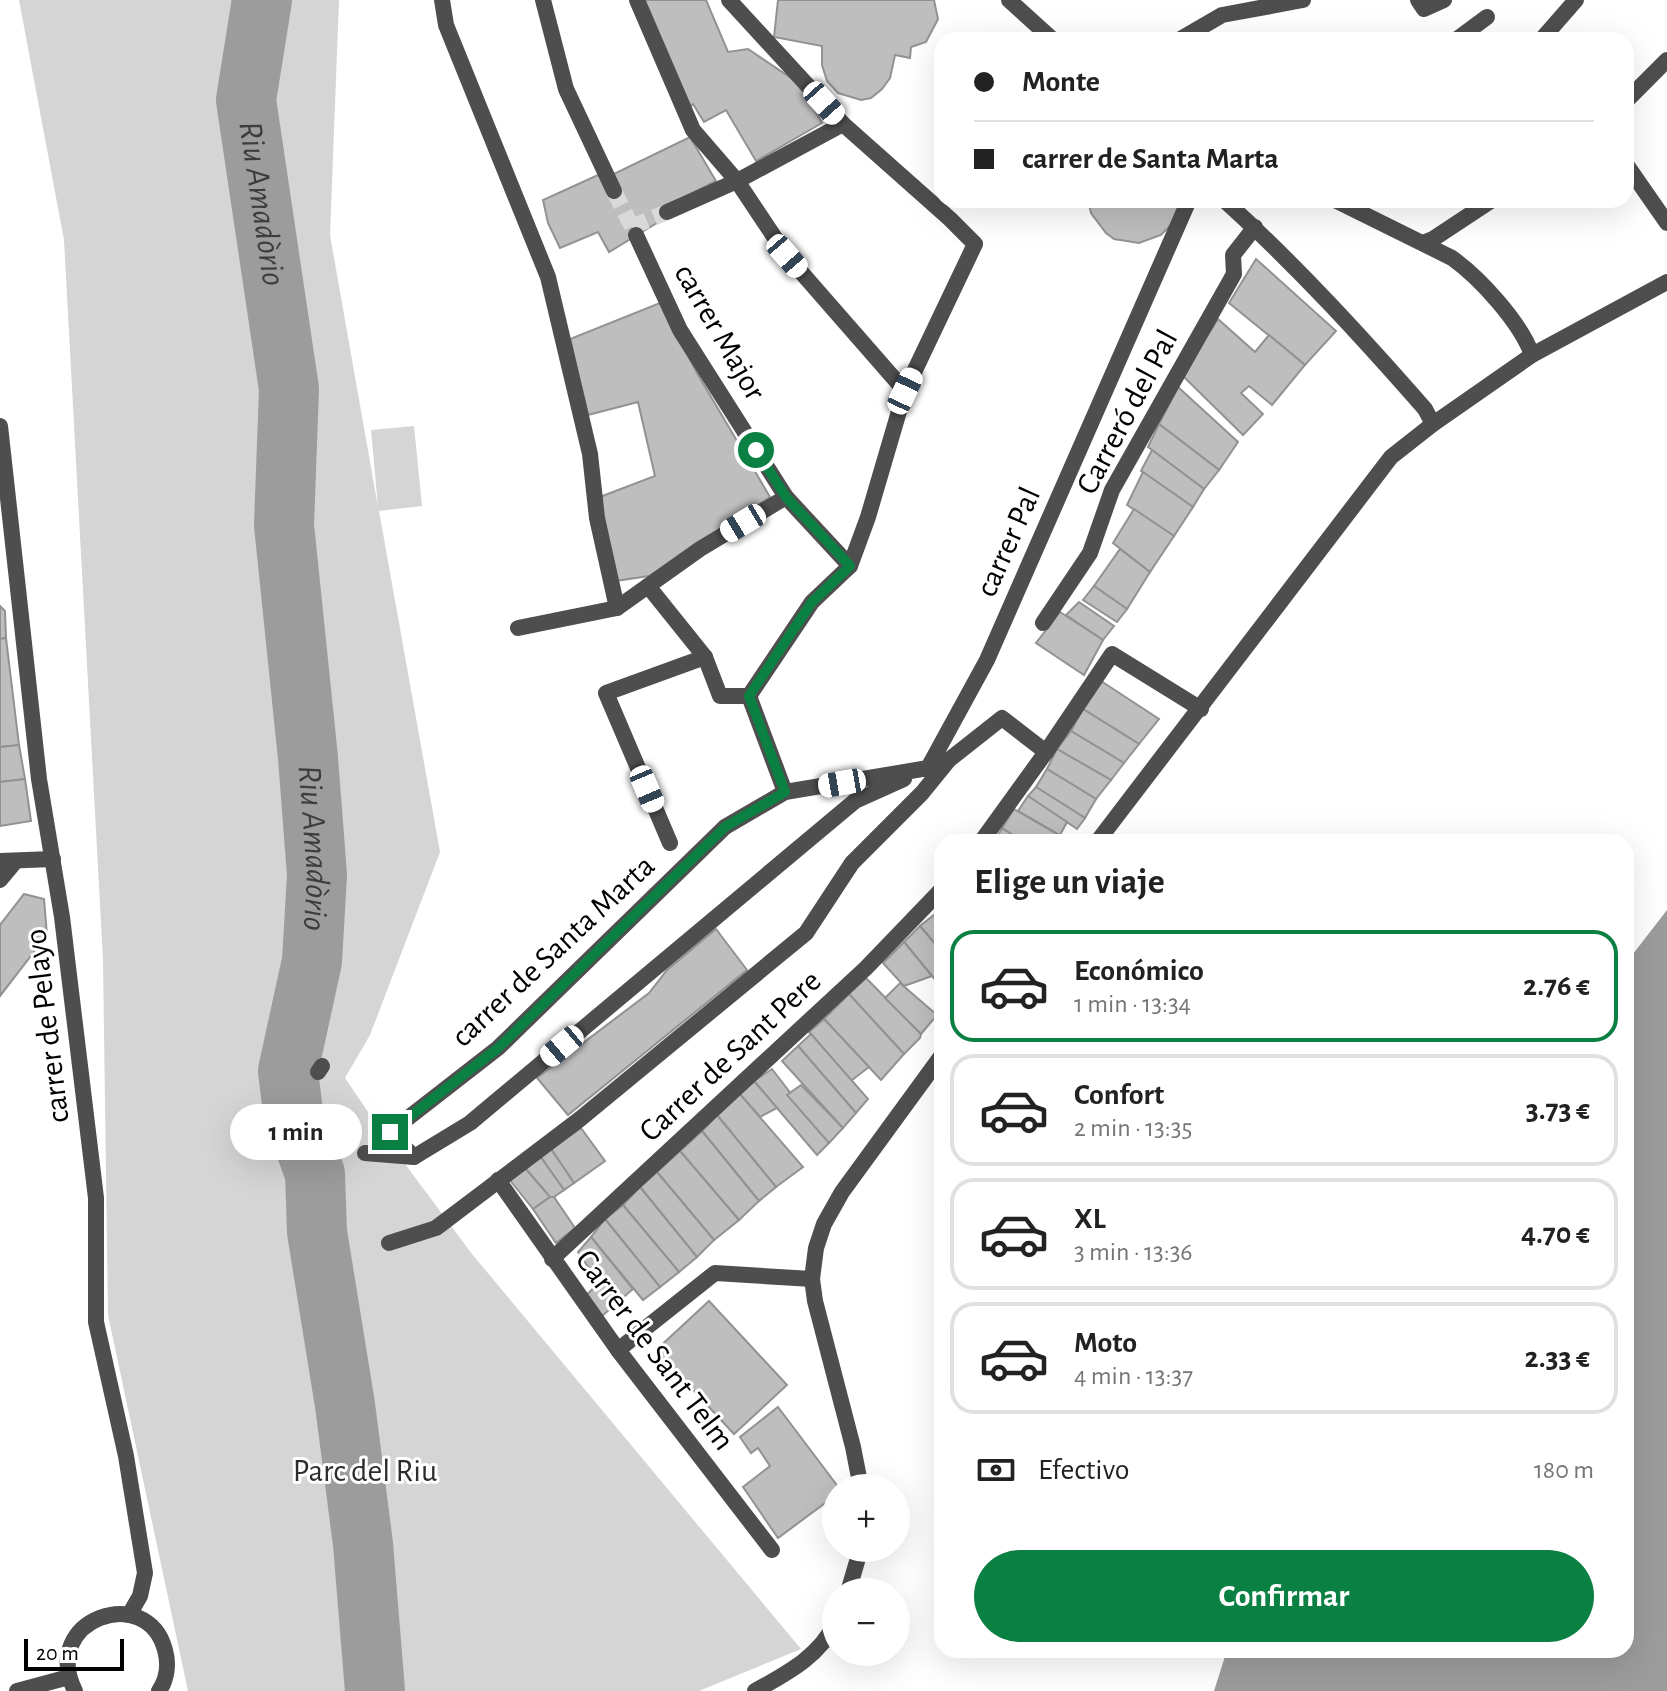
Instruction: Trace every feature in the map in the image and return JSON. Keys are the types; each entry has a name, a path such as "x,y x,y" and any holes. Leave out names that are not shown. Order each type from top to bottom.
{"street":[{"path":"442,0 446,25 548,277 590,454 597,518 617,608"},
{"path":"543,0 566,89 614,191"},
{"path":"637,0 693,130 737,181 787,256 905,391"},
{"path":"729,0 843,124 934,205"},
{"path":"1009,0 1044,32"},
{"path":"1193,32 1222,15 1303,0"},
{"path":"1418,0 1424,9 1444,0"},
{"path":"1548,32 1576,0"},
{"path":"1467,32 1487,17"},
{"path":"1634,93 1667,60"},
{"path":"667,212 737,181 843,124"},
{"path":"1634,176 1667,223"},
{"path":"749,696 812,602 850,566 868,517 905,391 975,244 938,208"},
{"name":"carrer Pal","path":"928,768 987,660 1185,208"},
{"path":"1233,208 1352,325 1425,409 1433,424"},
{"path":"1355,208 1469,270 1523,335 1532,355"},
{"path":"1423,243 1480,208"},
{"name":"Carreró del Pal","path":"1043,623 1090,553 1112,490 1234,274 1233,255 1255,227"},
{"name":"carrer Major","path":"636,235 680,330 786,497 850,566"},
{"path":"1103,834 1383,466 1433,424 1532,355 1667,282"},
{"name":"carrer de Pelayo","path":"0,426 8,569 53,859 96,1198 96,1322 126,1456 145,1573 140,1596 129,1615"},
{"path":"518,628 617,608 700,549 786,497"},
{"path":"648,586 705,657 720,696 749,696"},
{"path":"987,834 1112,654 1201,709"},
{"path":"670,843 606,693 705,657"},
{"path":"749,696 785,792 928,768"},
{"path":"389,1243 436,1228 580,1119 806,933 852,863 922,793 950,759 1002,718 1046,752"},
{"path":"365,1153 414,1157 470,1123 855,801 950,759"},
{"name":"carrer de Santa Marta","path":"414,1157 390,1132 498,1048 725,827 785,792"},
{"path":"0,880 8,861 53,859"},
{"name":"Carrer de Sant Pere","path":"552,1259 866,968 934,897"},
{"path":"858,1474 812,1279 820,1236 842,1192 934,1066"},
{"name":"Carrer de Sant Telm","path":"498,1180 618,1350 772,1550"},
{"path":"618,1350 715,1273 812,1279"},
{"path":"17,1691 72,1684 67,1663 69,1648 76,1634 100,1616 114,1613 143,1620 155,1630 163,1643 167,1672 162,1689"},
{"path":"755,1691 799,1666 822,1644"}],"green space":[{"name":"Parc del Riu","path":"19,0 339,0 330,235 378,507 371,430 414,426 422,506 379,511 440,852 370,1035 345,1078 472,1254 801,1649 699,1691 188,1691 108,1315 103,960 64,240"}],"shaded area":[{"path":"1667,910 1667,1691 1214,1691 1224,1658 1634,1658 1634,953"}],"building":[{"path":"644,0 706,0 728,52 748,49 800,84 822,123 756,161 726,110 704,122 693,104 689,108"},
{"path":"778,0 934,0 938,19 926,42 911,47 910,58 895,55 890,78 882,89 871,98 861,100 838,93 827,81 822,65 822,46 774,37"},
{"path":"690,137 716,181 665,207 670,215 609,252 598,232 560,248 548,223 543,200 598,175 614,174"},
{"path":"1090,208 1179,208 1170,226 1161,235 1139,243 1114,239"},
{"path":"1256,259 1336,331 1305,365 1229,303"},
{"path":"660,303 770,497 649,576 615,581 600,497 655,476 638,402 588,415 570,339"},
{"path":"1218,319 1255,352 1269,335 1305,365 1272,405 1249,386 1241,393 1263,414 1243,435 1182,375"},
{"path":"1178,387 1238,442 1219,470 1159,424"},
{"path":"1159,424 1219,470 1204,489 1148,447"},
{"path":"1152,450 1204,489 1193,507 1141,471"},
{"path":"1143,472 1193,507 1174,536 1127,505"},
{"path":"1134,509 1174,536 1150,572 1113,543"},
{"path":"1120,549 1150,572 1127,609 1094,586"},
{"path":"1094,586 1127,609 1117,622 1083,600"},
{"path":"1079,602 1114,626 1103,640 1066,615"},
{"path":"0,606 5,611 6,638 0,639"},
{"path":"1060,612 1103,640 1084,675 1036,643"},
{"path":"6,638 19,745 0,747 0,639"},
{"path":"1101,681 1159,719 1139,744 1083,709"},
{"path":"1083,709 1139,744 1124,763 1071,731"},
{"path":"1071,731 1124,763 1111,780 1057,749"},
{"path":"19,745 25,779 0,782 0,747"},
{"path":"1057,749 1111,780 1096,799 1047,769"},
{"path":"1047,769 1096,799 1085,818 1036,787"},
{"path":"25,779 31,821 0,826 0,782"},
{"path":"1036,787 1085,818 1077,829 1028,796"},
{"path":"1028,796 1067,822 1058,834 1018,811"},
{"path":"1014,809 1057,834 1011,834 1002,828"},
{"path":"24,894 44,899 47,935 0,996 0,925"},
{"path":"934,915 934,943 920,926"},
{"path":"920,926 934,943 934,978 904,942"},
{"path":"716,929 747,970 568,1115 537,1078 649,993 667,970"},
{"path":"904,942 932,976 904,986 883,963"},
{"path":"866,978 921,1034 904,1054 849,994"},
{"path":"900,983 934,1012 934,1019 921,1034 885,998"},
{"path":"849,994 904,1054 881,1080 824,1019"},
{"path":"824,1019 869,1067 851,1081 809,1032"},
{"path":"811,1034 868,1099 856,1113 798,1046"},
{"path":"798,1046 856,1113 843,1128 782,1061"},
{"path":"772,1069 829,1143 817,1155 754,1081"},
{"path":"754,1081 777,1108 760,1117 739,1093"},
{"path":"801,1085 843,1128 829,1143 787,1095"},
{"path":"739,1093 803,1167 776,1187 717,1115"},
{"path":"717,1115 776,1187 759,1201 702,1131"},
{"path":"581,1128 605,1161 574,1183 551,1149"},
{"path":"702,1131 759,1201 739,1220 680,1151"},
{"path":"551,1149 574,1183 564,1190 540,1156"},
{"path":"680,1151 739,1220 714,1240 657,1172"},
{"path":"540,1156 564,1190 554,1197 550,1197 525,1168"},
{"path":"525,1168 550,1197 533,1209 509,1179"},
{"path":"657,1172 714,1240 697,1257 640,1187"},
{"path":"640,1187 697,1257 679,1272 623,1205"},
{"path":"554,1197 575,1228 556,1243 533,1209"},
{"path":"623,1205 679,1272 660,1287 605,1219"},
{"path":"605,1219 660,1287 643,1300 591,1237"},
{"path":"591,1237 633,1289 601,1317 582,1299 599,1283 578,1252"},
{"path":"709,1301 787,1385 734,1434 656,1350"},
{"path":"778,1407 828,1474 822,1474 822,1505 778,1538 743,1487 770,1466 758,1448 751,1453 740,1437"}],"waterway":[{"name":"Riu Amadòrio","path":"262,0 246,100 289,389 284,525 317,875 312,961 288,1071 293,1112 315,1174 317,1232 345,1405 363,1544 375,1691"}],"tunnel":[{"path":"614,191 636,235"},
{"path":"632,227 667,212"}],"route":[{"path":"390,1132 498,1048 725,827 785,792 749,696 812,602 850,566 786,497 756,450"}]}
